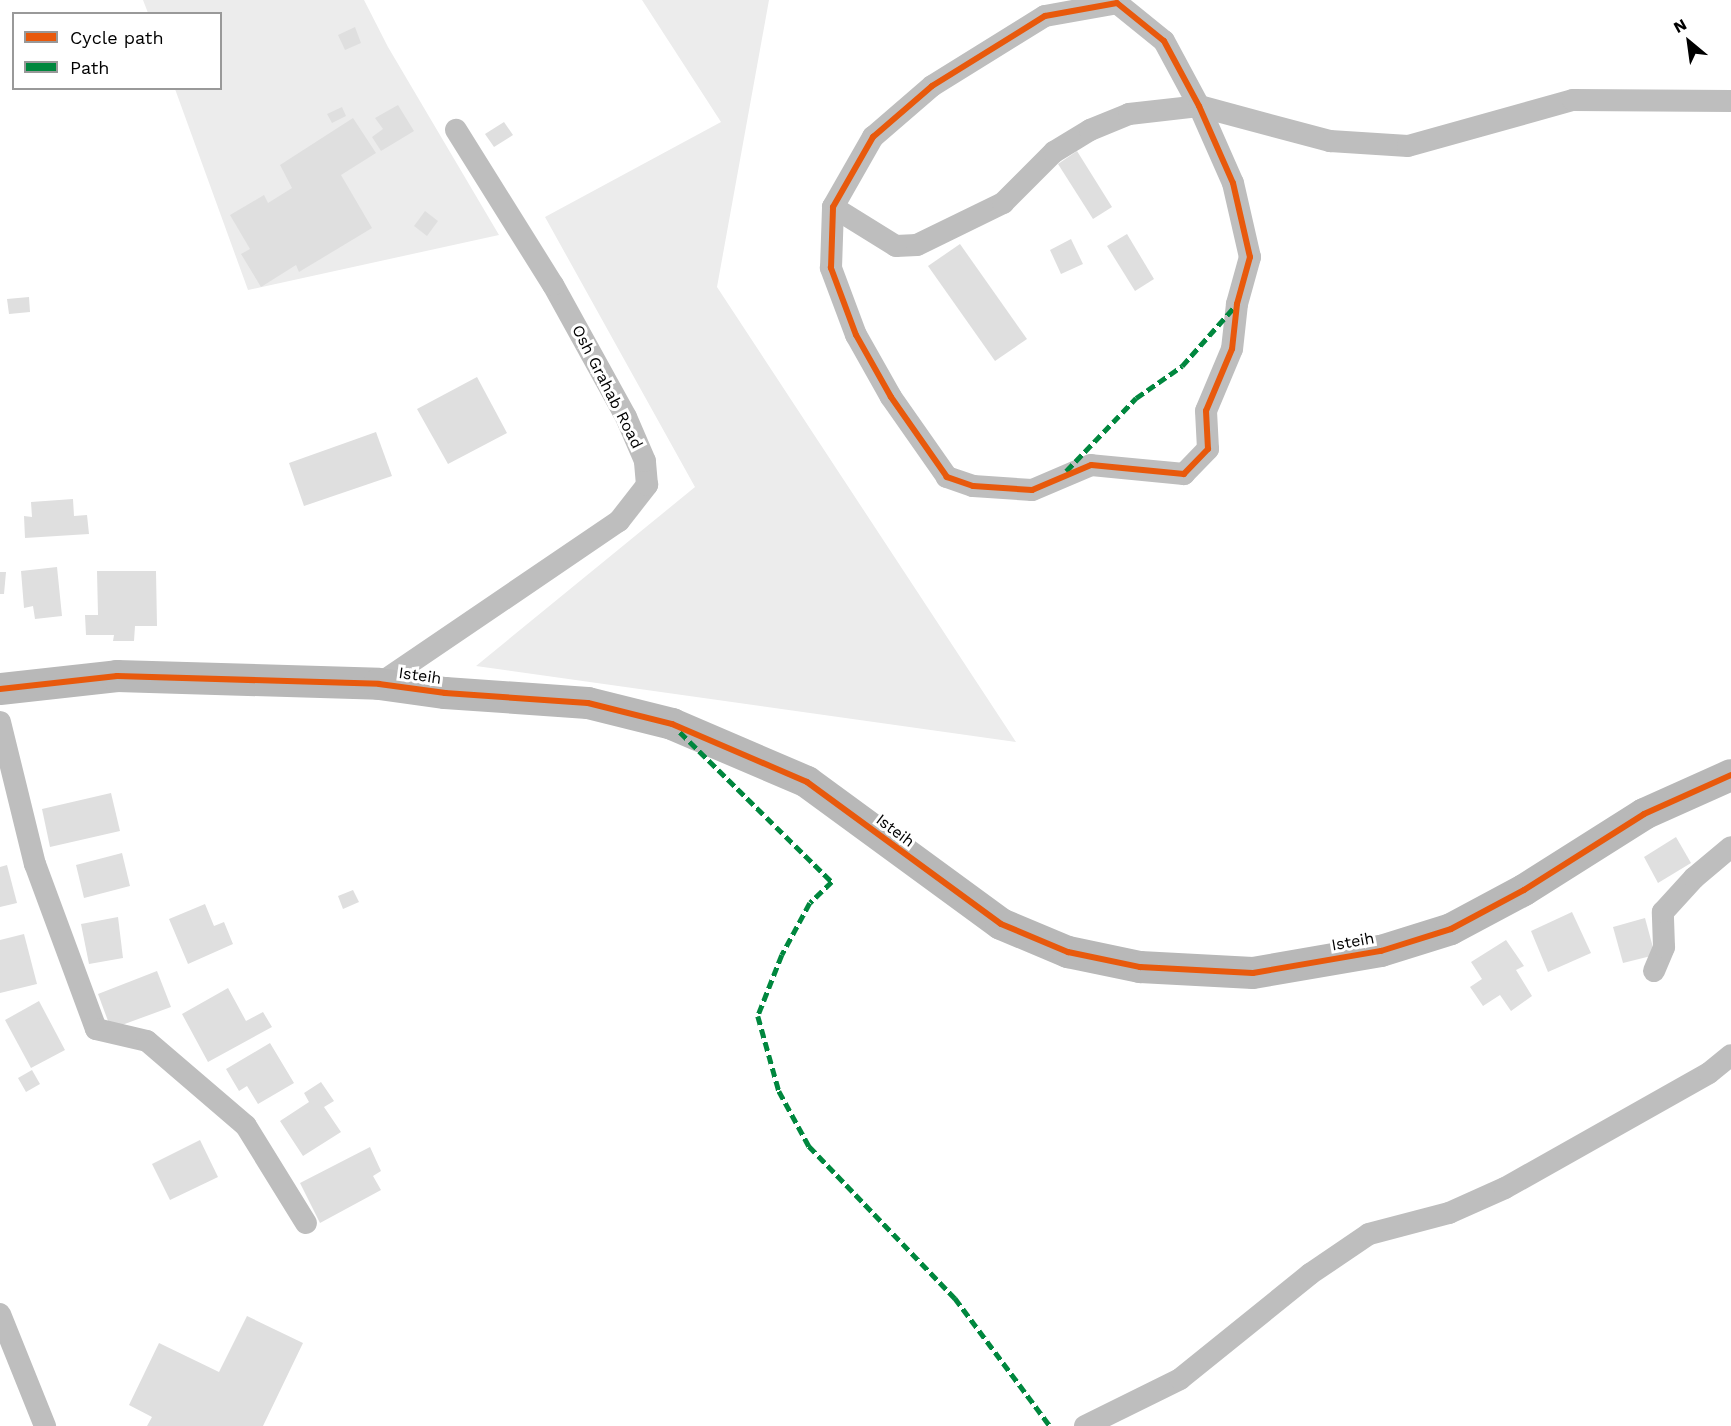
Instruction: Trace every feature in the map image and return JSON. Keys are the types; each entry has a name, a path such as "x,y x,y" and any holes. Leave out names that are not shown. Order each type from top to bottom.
{"street":[{"path":"1117,3 1164,41 1199,106 1233,183 1250,257 1237,304 1232,349 1206,411 1208,449 1184,474 1091,465 1032,489 973,486 947,477 891,397 856,335 831,268 833,207 873,137 932,86 1045,16 1117,3"},
{"path":"833,207 896,246 917,245 1003,203 1054,152 1090,130 1129,114 1199,106 1330,141 1408,146 1573,100 1731,101"},
{"name":"Osh Grahab Road","path":"379,684 619,521 647,485 645,461 626,417 554,285 456,130"},
{"name":"Isteih","path":"0,690 117,676 379,684 445,693 588,703 672,724 807,782 1001,924 1068,952 1140,967 1253,973 1381,951 1443,932 1524,890 1644,814 1731,775"},
{"path":"0,722 35,864 96,1029 147,1041 246,1126 306,1223"},
{"path":"1654,971 1665,947 1664,912 1694,878 1731,847"},
{"path":"1085,1426 1180,1378 1310,1274 1369,1234 1449,1213 1505,1188 1709,1073 1731,1055"},
{"path":"0,1314 45,1426"}],"shaded area":[{"path":"143,0 364,0 388,47 499,235 248,290 175,90 222,90 222,12 148,12"},
{"path":"642,0 769,0 717,287 1016,742 476,666 695,487 545,217 721,122"}],"building":[{"path":"355,27 361,43 345,50 338,35"},
{"path":"398,105 414,131 381,151 372,137 383,129 375,118"},
{"path":"342,107 346,116 332,123 327,114"},
{"path":"353,118 376,153 341,175 372,228 299,272 296,265 261,287 241,254 250,249 230,215 264,195 268,203 292,188 280,165"},
{"path":"504,122 513,135 494,147 485,134"},
{"path":"1077,151 1112,207 1093,219 1058,164"},
{"path":"425,211 438,221 427,236 414,226"},
{"path":"1127,234 1154,279 1135,291 1107,246"},
{"path":"1071,239 1083,264 1061,274 1050,250"},
{"path":"960,244 1027,339 995,361 928,266"},
{"path":"29,297 30,312 9,314 7,299"},
{"path":"477,377 507,433 448,464 417,409"},
{"path":"376,432 392,476 304,506 289,463"},
{"path":"73,499 74,516 87,515 89,534 25,538 24,516 32,517 31,502"},
{"path":"57,567 62,616 35,619 33,606 24,608 21,571"},
{"path":"97,571 156,571 157,626 135,626 134,641 113,641 114,635 86,635 85,615 98,615"},
{"path":"0,572 6,572 4,594 0,594"},
{"path":"111,793 120,831 50,847 42,809"},
{"path":"1676,837 1691,863 1658,883 1644,857"},
{"path":"122,853 130,886 84,898 76,865"},
{"path":"7,865 17,903 0,907 0,867"},
{"path":"353,890 359,902 343,909 338,896"},
{"path":"205,904 214,926 224,922 233,944 188,964 169,919"},
{"path":"1572,912 1591,953 1548,972 1531,931"},
{"path":"118,917 123,958 89,964 81,924"},
{"path":"1645,918 1655,955 1623,963 1613,927"},
{"path":"24,934 37,984 0,993 0,940"},
{"path":"1506,940 1524,966 1516,970 1532,996 1511,1011 1500,995 1483,1006 1470,987 1482,979 1471,962"},
{"path":"157,971 171,1007 111,1029 98,994"},
{"path":"228,988 246,1021 263,1012 272,1027 208,1062 182,1014"},
{"path":"39,1001 65,1050 31,1068 5,1020"},
{"path":"270,1043 294,1083 258,1104 247,1086 239,1091 226,1069"},
{"path":"32,1070 40,1084 26,1092 18,1078"},
{"path":"321,1082 334,1101 324,1107 341,1132 303,1156 280,1121 309,1102 304,1093"},
{"path":"200,1140 218,1177 170,1200 152,1164"},
{"path":"370,1147 381,1171 373,1176 381,1190 320,1223 300,1183"},
{"path":"247,1316 303,1343 263,1426 147,1426 152,1417 129,1405 159,1343 219,1372"}],"marked path":[{"path":"1066,471 1136,398 1182,366 1235,306"},
{"path":"680,732 832,882 810,903 782,955 758,1016 779,1091 809,1146 955,1298 1050,1426"}],"cycle path":[{"path":"1117,3 1164,41 1199,106 1233,183 1250,257 1237,304 1232,349 1206,411 1208,449 1184,474 1091,465 1032,490 973,486 947,477 891,397 856,335 831,268 833,207 873,137 932,86 1045,16 1117,3"},
{"path":"0,689 117,676 379,684 445,693 588,703 672,724 807,782 1001,924 1068,952 1140,967 1253,973 1381,951 1451,929 1524,890 1644,814 1731,775"}]}
